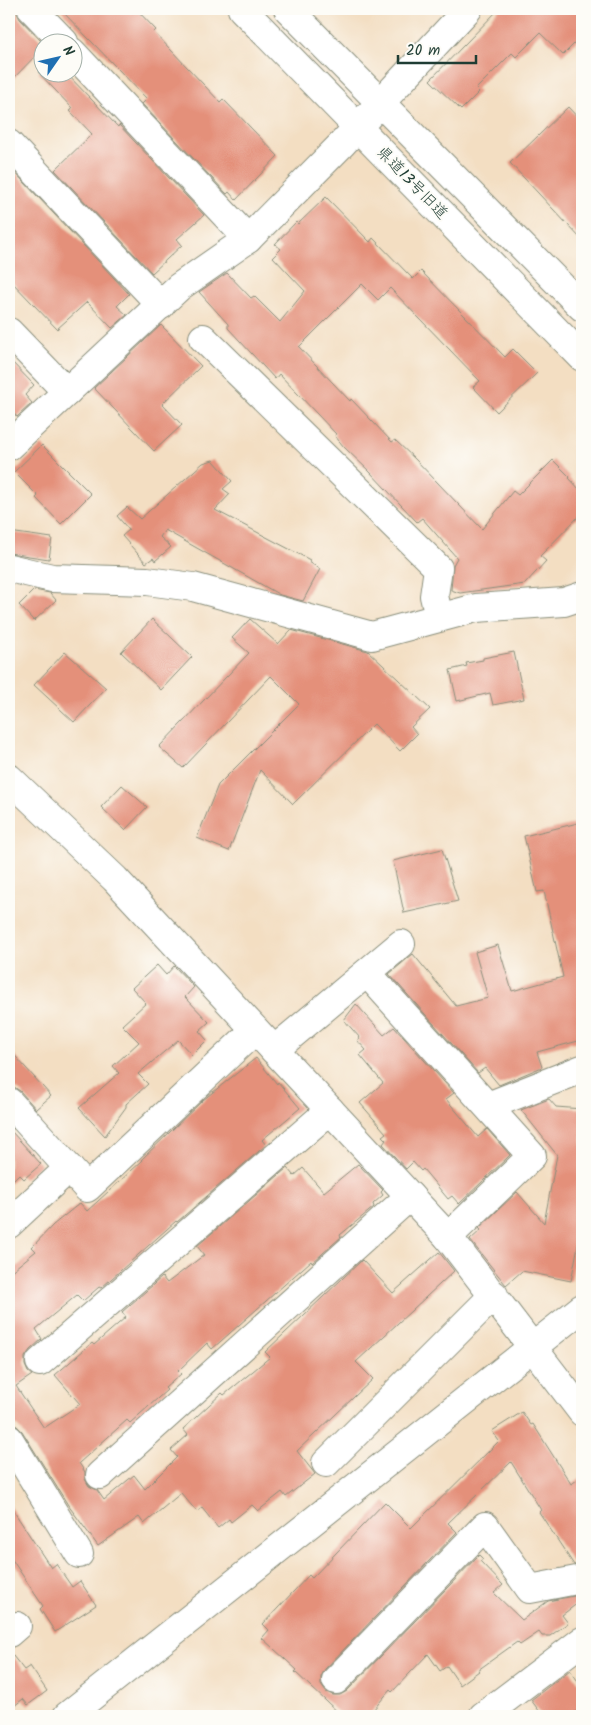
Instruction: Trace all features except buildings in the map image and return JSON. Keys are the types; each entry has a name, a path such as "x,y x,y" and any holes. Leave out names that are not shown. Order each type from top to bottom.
{"street":[{"path":"32,9 54,32"},
{"name":"県道13号旧道","path":"242,9 582,357"},
{"name":"県道13号旧道","path":"288,9 582,307"},
{"path":"9,446 179,287 248,239 358,127 468,9"},
{"path":"82,63 248,239"},
{"path":"9,144 161,304"},
{"path":"9,332 67,392"},
{"path":"203,338 438,568 434,596 439,618"},
{"path":"9,568 52,578 147,581 193,587 372,636 476,608 564,602 582,596"},
{"path":"9,778 115,879 448,1237 582,1412"},
{"path":"274,1050 401,944"},
{"path":"367,973 532,1156 448,1237"},
{"path":"9,1102 87,1188 255,1030"},
{"path":"488,1106 582,1069"},
{"path":"40,1362 330,1110"},
{"path":"9,1224 69,1168"},
{"path":"100,1475 410,1196"},
{"path":"326,1464 494,1295"},
{"path":"67,1716 582,1308"},
{"path":"9,1439 79,1554"},
{"path":"336,1680 484,1526 530,1589 582,1579"},
{"path":"482,1716 582,1641"}]}
